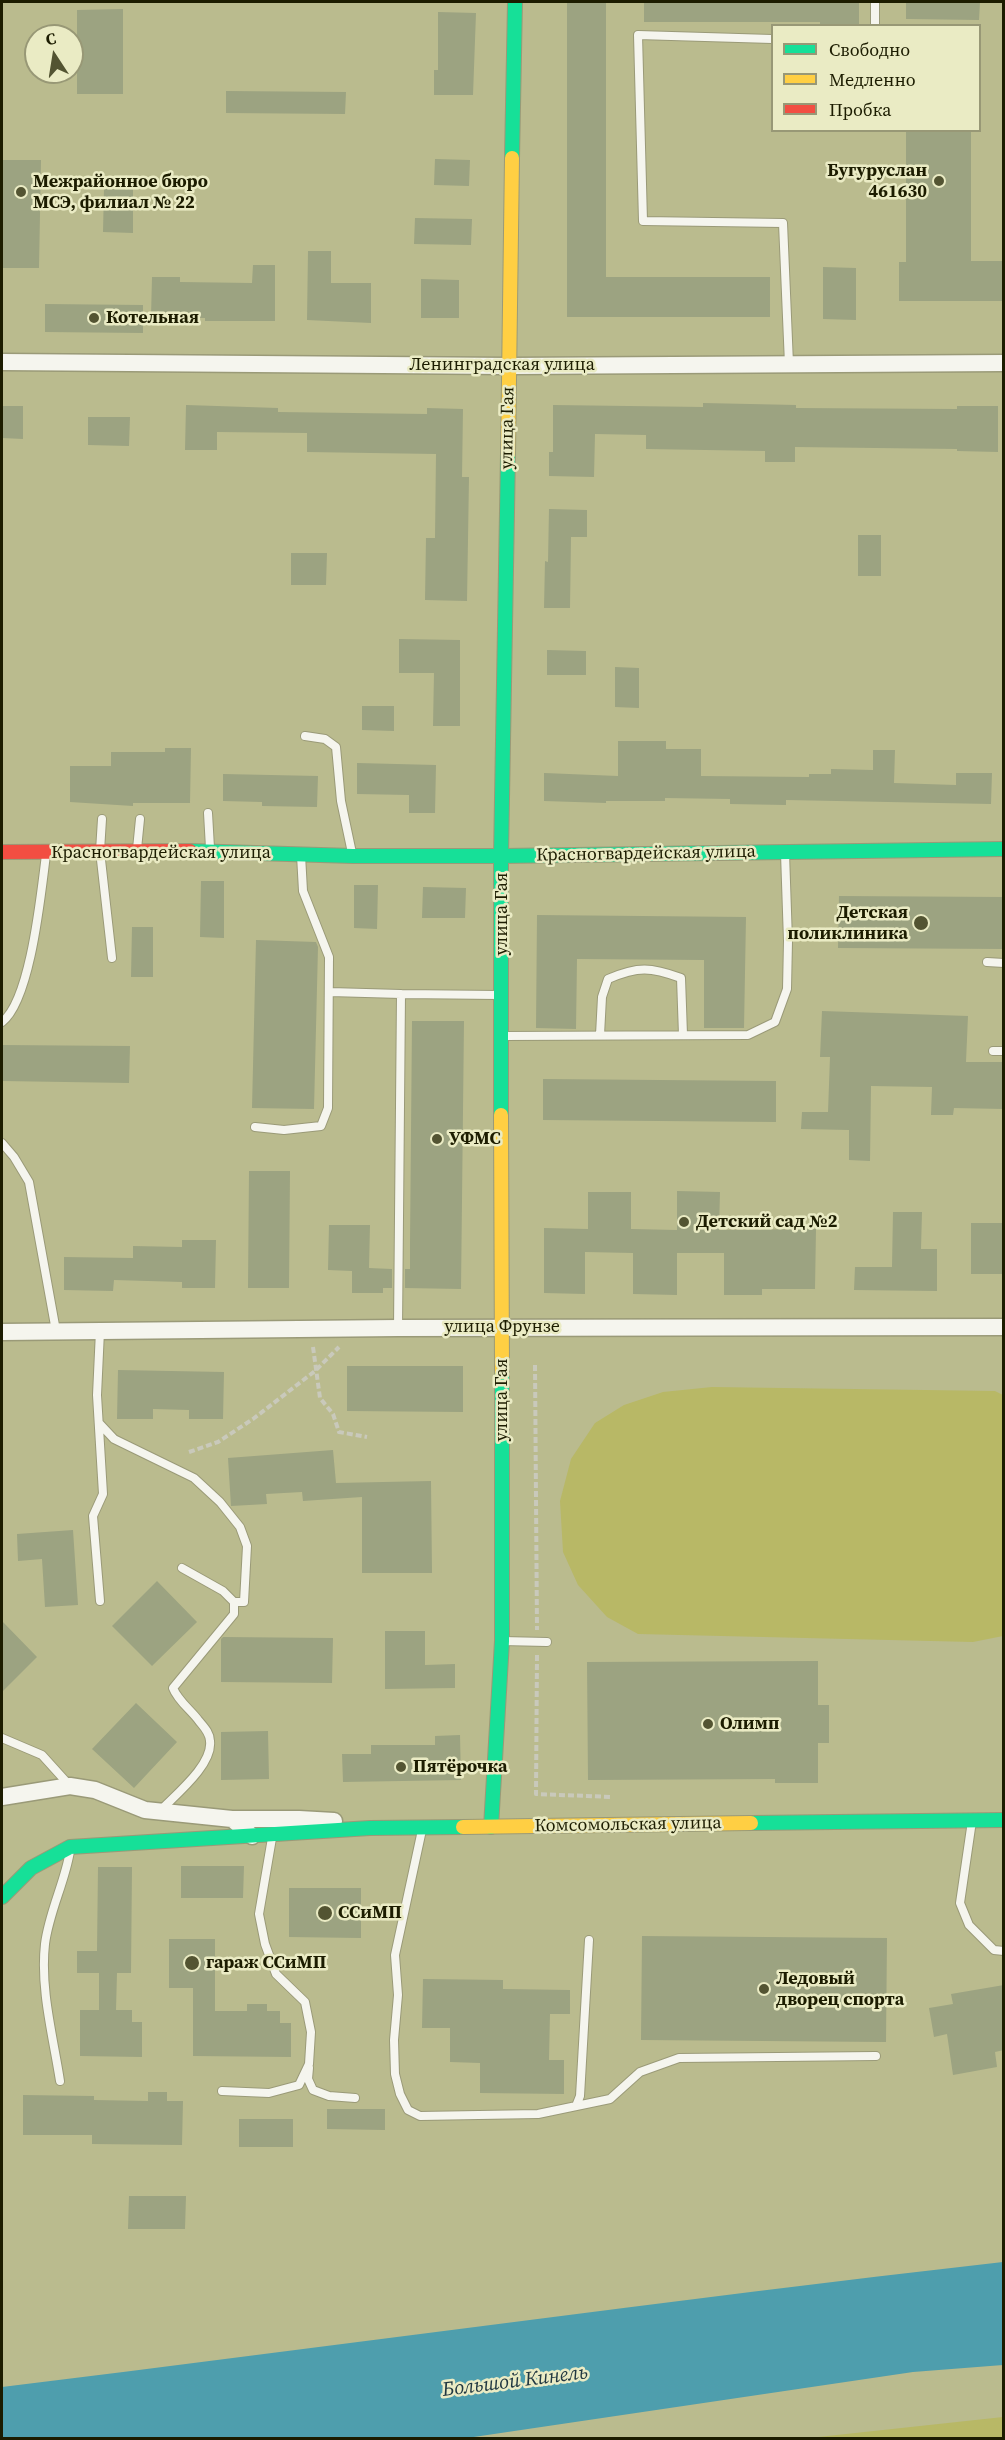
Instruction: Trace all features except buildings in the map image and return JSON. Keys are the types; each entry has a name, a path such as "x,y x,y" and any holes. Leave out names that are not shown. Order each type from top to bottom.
{"street":[{"name":"улица Гая","path":"491,1827 502,1641 501,856 515,2"},
{"name":"Ленинградская улица","path":"2,362 509,366 1004,363"},
{"name":"Красногвардейская улица","path":"2,852 100,850 353,856 501,856 1004,849"},
{"name":"улица Фрунзе","path":"2,1332 502,1327 1004,1326"},
{"path":"2,1797 70,1786 95,1790 145,1810 159,1812 232,1819 299,1818 370,1828"},
{"path":"232,1819 252,1836"},
{"name":"Комсомольская улица","path":"70,1847 370,1828 1004,1820"},
{"path":"2,1898 31,1868 70,1847"}],"lane":[{"path":"875,2 875,24"},
{"path":"771,39 638,35 643,221 783,223 789,364"},
{"path":"305,736 326,738 336,747 341,801 353,856"},
{"path":"208,813 210,851"},
{"path":"102,819 100,850 112,957"},
{"path":"137,852 140,819"},
{"path":"2,1022 8,1017 24,982 41,895 46,852"},
{"path":"502,1036 748,1035 775,1022 787,988 785,853"},
{"path":"255,1127 284,1130 321,1126 328,1108 329,957 303,891 301,854"},
{"path":"987,962 1004,963"},
{"path":"600,1035 602,997 608,979 629,970 659,970 681,978 683,1035"},
{"path":"330,993 502,995"},
{"path":"398,1328 401,994"},
{"path":"993,1051 1004,1051"},
{"path":"2,1143 14,1157 29,1182 56,1331"},
{"path":"100,1331 97,1395 103,1494 93,1516 100,1601"},
{"path":"99,1423 114,1438 194,1478 220,1502 240,1527 247,1546 244,1602 234,1602"},
{"path":"159,1812 201,1768 211,1743 209,1733 191,1709 176,1695 173,1688 234,1614 234,1602 224,1591 182,1568"},
{"path":"502,1641 547,1642"},
{"path":"2,1738 42,1755 70,1786"},
{"path":"972,1821 960,1903 969,1925 994,1950 1004,1951"},
{"path":"422,1827 395,1955 398,1995 394,2040 395,2074 400,2094 408,2110 420,2116 538,2115 610,2099 640,2072 679,2058 876,2056"},
{"path":"272,1834 259,1914 265,1944 276,1974 305,2002 311,2032 308,2079 313,2090 329,2096 355,2098"},
{"path":"60,2081 43,1973 45,1941 68,1867 70,1847"},
{"path":"576,2106 580,2096 589,1940"},
{"path":"222,2091 269,2093 299,2085 309,2064"}],"path":[{"path":"189,1452 218,1443 315,1371 346,1339"},
{"path":"313,1340 320,1398 333,1414 339,1432 367,1437"},
{"path":"535,1365 536,1794 612,1797"}],"shaded area":[{"path":"712,1387 995,1391 1003,1395 1003,1636 973,1642 638,1634 607,1617 578,1585 563,1552 560,1501 571,1459 595,1423 624,1405 663,1392"},
{"path":"1003,2417 1003,2438 809,2438"}],"water":[{"name":"Большой Кинель","path":"1003,2262 1003,2365 913,2372 467,2438 2,2438 2,2387"}],"traffic: fast":[{"path":"512,158 515,2"},
{"path":"501,1115 501,856 508,454"},
{"path":"190,851 353,856 501,856 1004,849"},
{"path":"491,1827 502,1641 502,1372"},
{"path":"751,1823 1004,1820"},
{"path":"2,1897 31,1868 70,1847 370,1828 463,1827"}],"traffic: slow":[{"path":"508,454 512,158"},
{"path":"501,1115 502,1372"},
{"path":"463,1827 751,1823"}],"traffic: jam":[{"path":"2,852 190,851"}],"place":[{"name":"Бугуруслан 461630","path":"939,181"},
{"name":"Межрайонное бюро МСЭ, филиал № 22","path":"21,192"},
{"name":"Котельная","path":"94,318"},
{"name":"Детская поликлиника","path":"921,923"},
{"name":"УФМС","path":"437,1139"},
{"name":"Детский сад №2","path":"684,1222"},
{"name":"Олимп","path":"708,1724"},
{"name":"Пятёрочка","path":"401,1767"},
{"name":"ССиМП","path":"325,1913"},
{"name":"гараж ССиМП","path":"192,1963"},
{"name":"Ледовый дворец спорта","path":"764,1989"}]}
